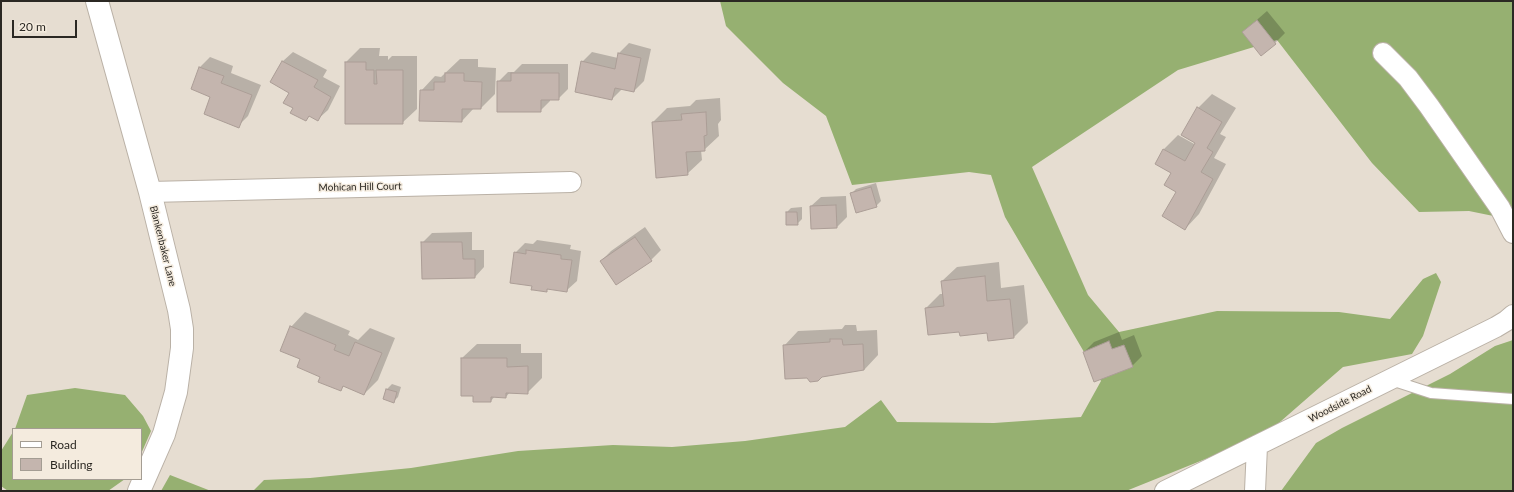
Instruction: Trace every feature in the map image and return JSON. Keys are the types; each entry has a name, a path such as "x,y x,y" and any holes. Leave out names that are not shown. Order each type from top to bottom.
{"street":[{"name":"Blankenbaker Lane","path":"98,1 150,192 179,310 182,348 176,392 164,434 139,491"},
{"path":"1383,52 1408,78 1429,106 1500,208 1513,233"},
{"name":"Mohican Hill Court","path":"150,192 571,182"},
{"name":"Woodside Road","path":"1165,491 1506,322 1513,315"},
{"path":"1255,491 1257,446"}],"lane":[{"path":"1389,380 1430,393 1513,399"}],"green space":[{"path":"720,1 1513,1 1513,220 1469,211 1419,212 1372,163 1277,40 1178,70 1032,167 1088,295 1119,332 1217,311 1339,312 1390,319 1423,279 1436,273 1441,282 1423,336 1412,354 1343,367 1265,435 1126,491 253,491 264,480 310,478 411,468 518,451 613,445 672,447 745,441 845,427 881,400 897,422 994,423 1081,417 1101,381 1005,217 991,175 969,172 852,185 826,116 783,83 726,26"},
{"path":"1513,340 1513,491 1281,491 1316,443 1342,428 1450,374 1495,346"},
{"path":"75,388 125,395 143,416 151,431 142,452 142,428 15,428 27,395"},
{"path":"12,434 12,480 124,480 108,491 8,491 1,486 1,451"},
{"path":"170,475 211,491 161,491"}],"building":[{"path":"1257,20 1276,44 1261,56 1242,32"},
{"path":"618,53 641,58 634,92 615,88 612,100 575,92 581,61 615,69"},
{"path":"282,61 318,80 314,87 331,97 318,121 309,116 306,121 290,113 293,108 283,103 289,93 270,82"},
{"path":"345,62 366,62 366,70 374,70 374,84 377,84 376,70 403,70 403,124 345,124"},
{"path":"199,67 224,76 221,83 252,95 239,128 204,114 210,97 191,89"},
{"path":"445,73 464,73 464,81 482,82 481,109 462,109 462,122 419,121 420,90 434,90 434,82 445,82"},
{"path":"511,73 559,73 559,100 541,100 541,112 497,112 497,81 511,81"},
{"path":"1197,107 1222,122 1207,148 1213,152 1201,172 1213,179 1185,230 1162,216 1176,192 1164,185 1171,173 1155,164 1163,149 1185,161 1195,143 1181,135"},
{"path":"706,112 707,135 704,136 705,151 686,152 688,175 656,178 652,122 682,120 681,114"},
{"path":"871,187 877,207 856,213 850,193"},
{"path":"836,205 837,228 811,229 810,206"},
{"path":"786,212 797,212 798,225 786,225"},
{"path":"635,237 652,261 616,285 600,261"},
{"path":"421,242 462,242 463,259 475,259 475,278 422,279"},
{"path":"526,250 561,255 561,259 572,260 567,292 547,289 547,292 531,290 532,286 510,283 514,252 526,254"},
{"path":"985,276 987,301 1010,299 1014,338 988,341 987,333 960,336 959,332 928,335 925,308 944,306 941,281"},
{"path":"290,326 336,345 334,350 349,356 355,342 382,353 364,395 343,386 341,391 318,382 320,377 297,367 300,359 280,351"},
{"path":"830,339 842,339 843,345 863,344 864,370 822,377 818,381 810,382 807,378 785,379 783,345 830,342"},
{"path":"1109,341 1112,349 1124,345 1133,367 1094,382 1083,352"},
{"path":"461,358 507,358 507,367 528,366 528,394 506,393 506,398 491,397 491,402 473,402 473,396 461,396"},
{"path":"386,389 397,392 394,403 383,399"}]}
